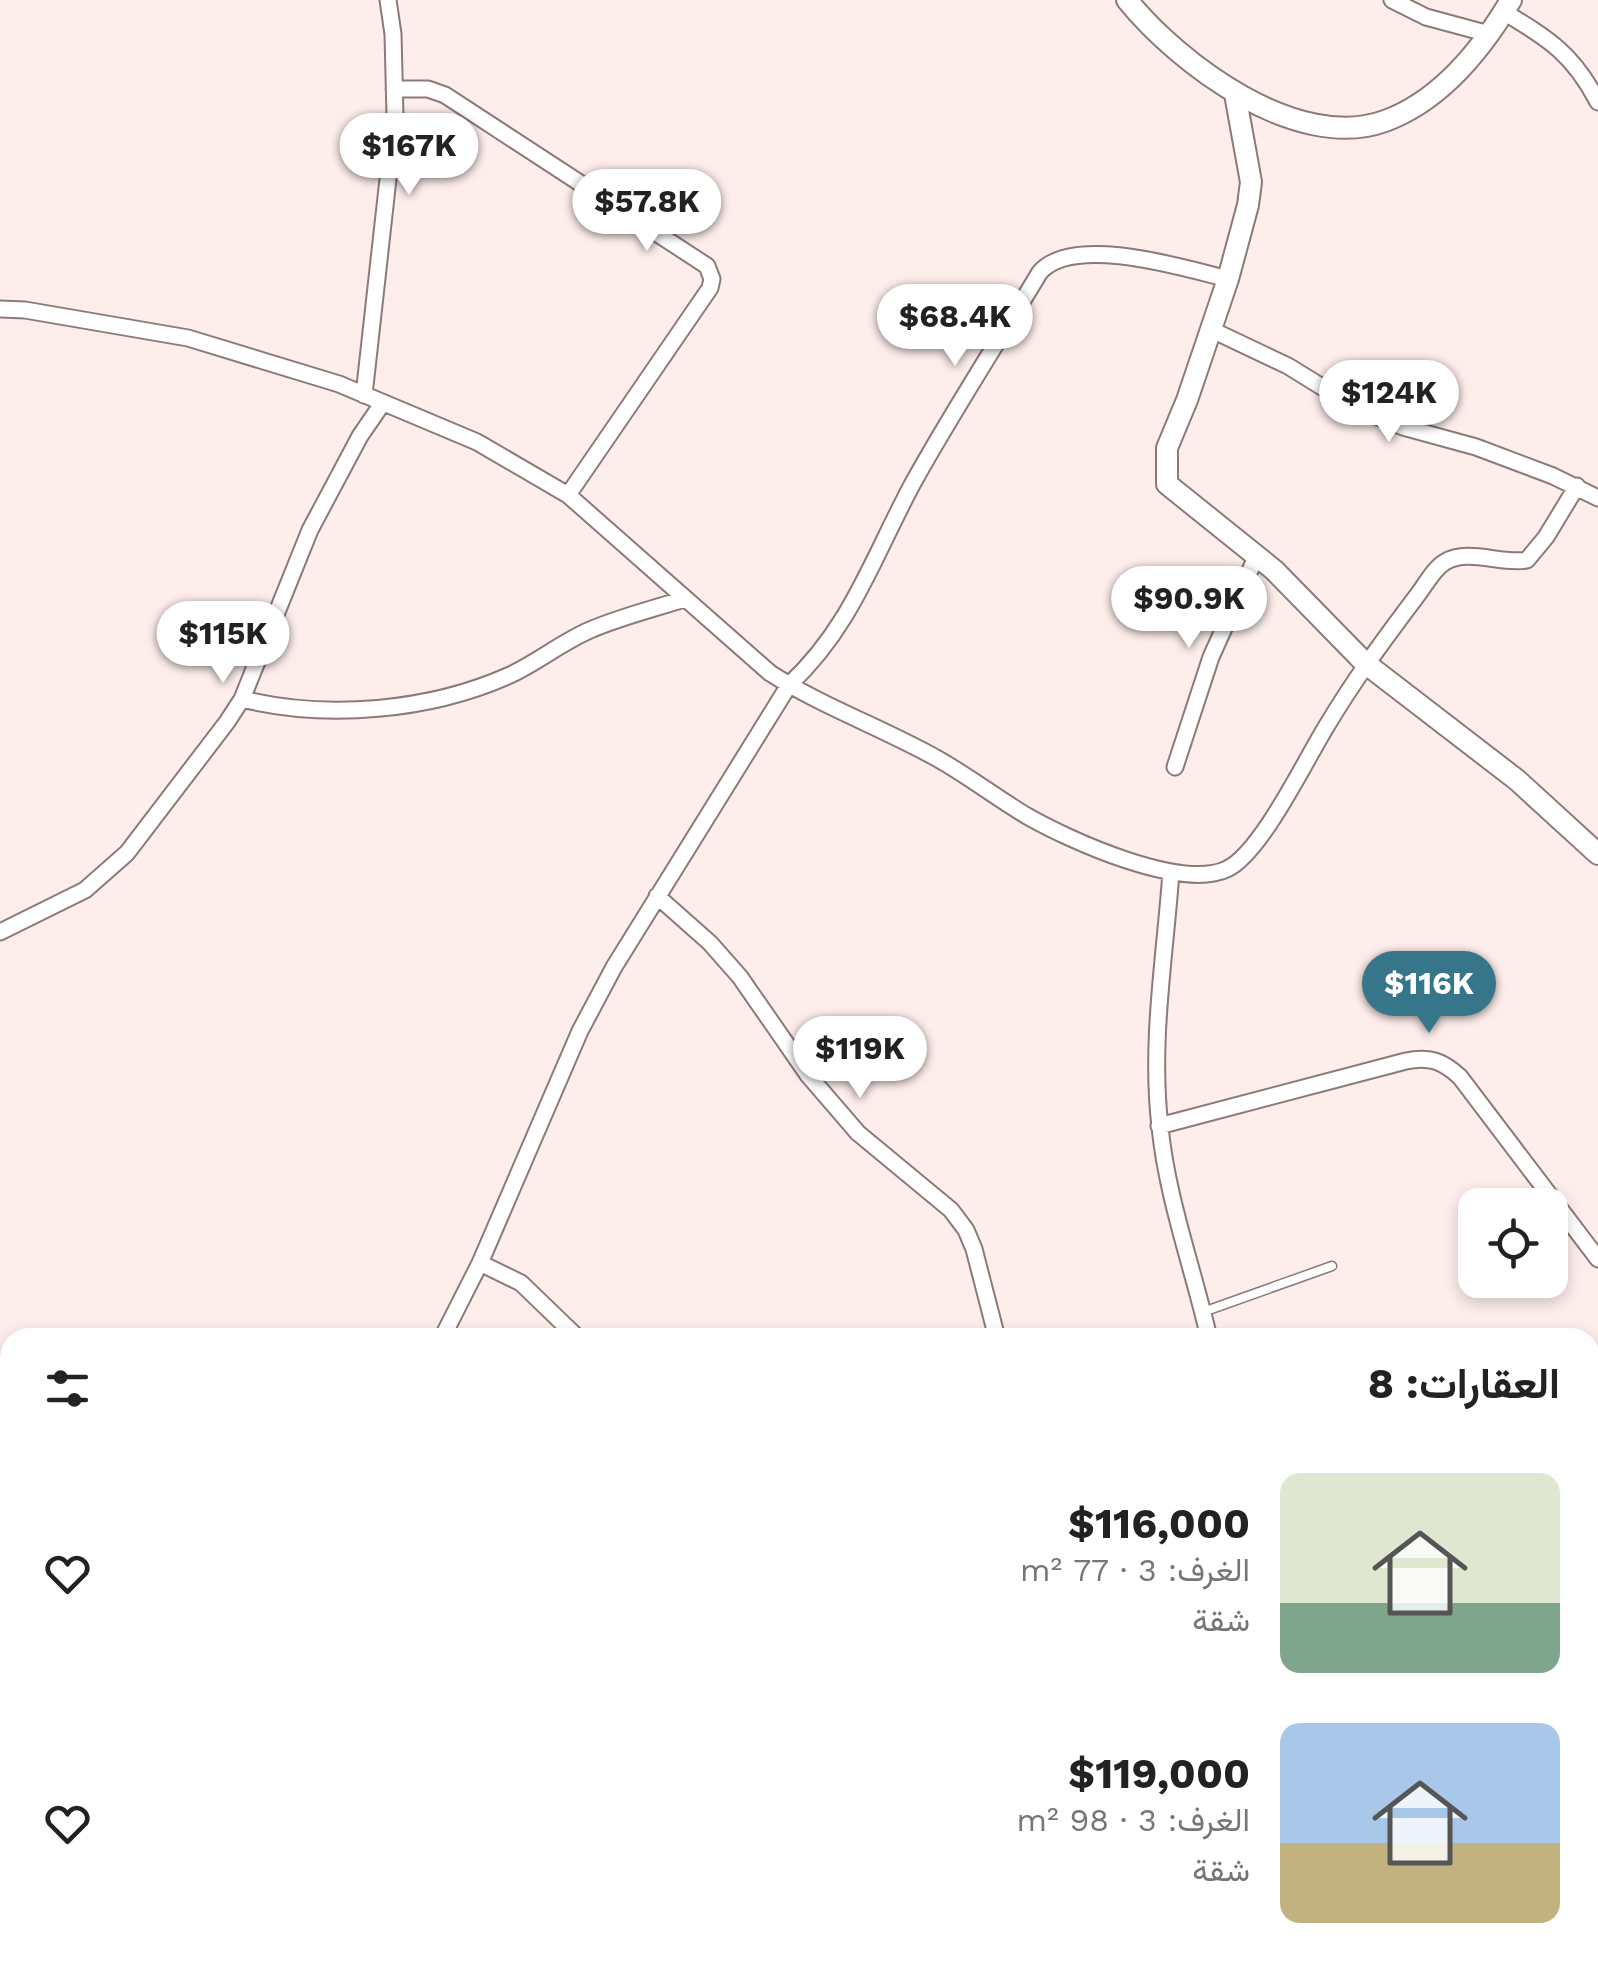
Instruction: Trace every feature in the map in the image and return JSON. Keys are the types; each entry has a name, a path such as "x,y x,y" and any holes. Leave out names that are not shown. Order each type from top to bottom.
{"street":[{"path":"364,395 393,135 394,34 388,0"},
{"path":"1127,0 1162,38 1234,94 1318,124 1352,127 1381,122 1408,111 1447,82 1507,6 1560,47 1586,78 1598,102"},
{"path":"1392,0 1426,17 1488,34"},
{"path":"394,89 445,95 710,271 710,288 568,495"},
{"path":"1234,94 1251,182 1228,279 1168,448 1167,484 1257,556 1365,663 1517,780 1598,854"},
{"path":"447,1328 480,1263 580,1031 657,896 789,685 820,656 859,594 913,484 1047,263 1069,255 1152,260 1228,279"},
{"path":"0,309 188,338 339,384 477,442 568,495 770,673 789,685 936,758 1028,816 1073,839 1119,858 1171,872 1219,872 1231,868 1257,842 1365,663 1442,564 1468,557 1527,560 1577,486"},
{"path":"1210,329 1288,366 1356,408 1476,447 1598,498"},
{"path":"0,932 85,890 128,853 242,698 310,530 360,436 382,404"},
{"path":"1175,767 1211,657 1257,556"},
{"path":"242,698 284,709 431,702 467,694 516,672 587,631 684,599"},
{"path":"1171,872 1155,1028 1160,1126 1168,1176 1207,1328"},
{"path":"657,896 710,942 740,977 808,1075 858,1132 951,1210 974,1249 994,1328"},
{"path":"1160,1126 1406,1061 1436,1060 1460,1077 1598,1260"},
{"path":"480,1263 521,1283 568,1328"}],"lane":[{"path":"1203,1312 1332,1266"}]}
